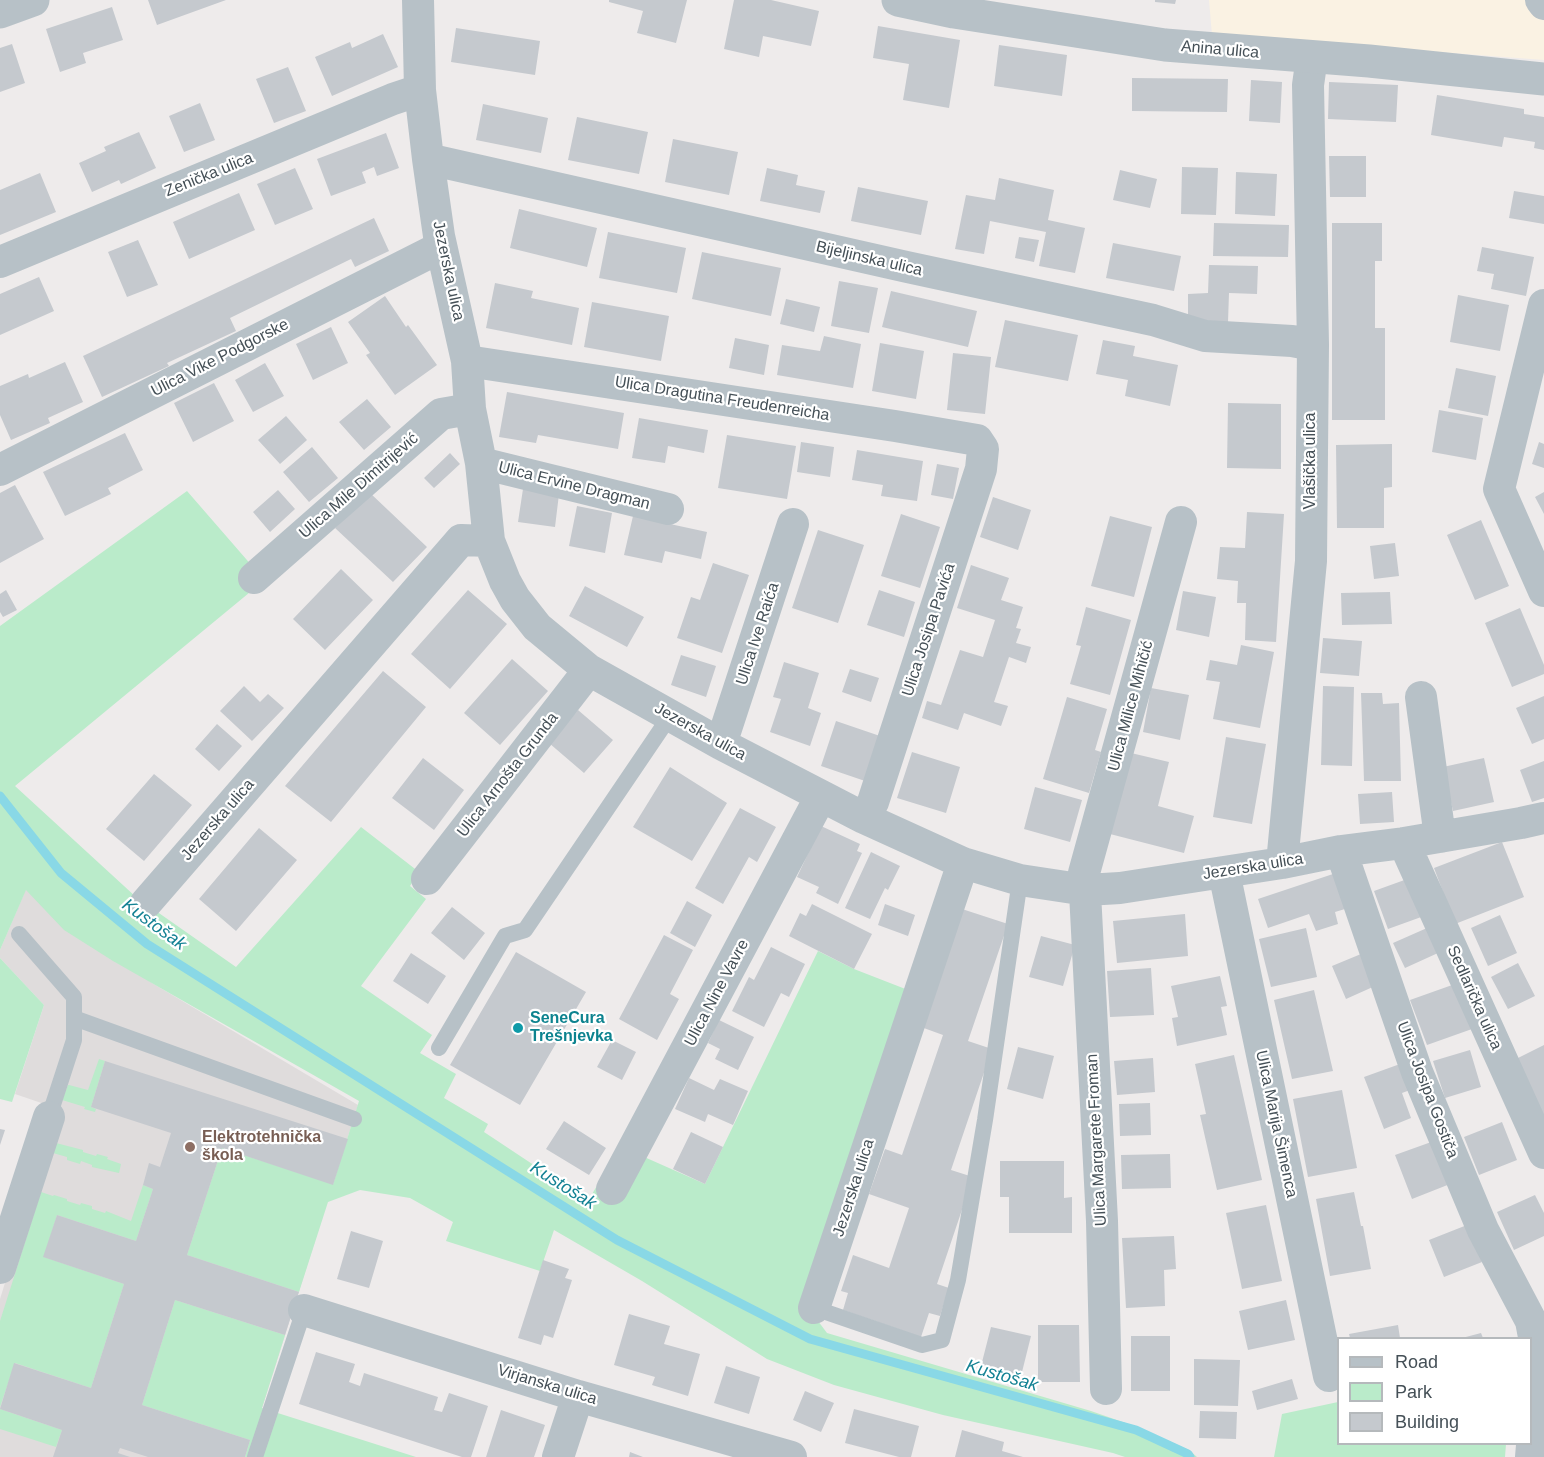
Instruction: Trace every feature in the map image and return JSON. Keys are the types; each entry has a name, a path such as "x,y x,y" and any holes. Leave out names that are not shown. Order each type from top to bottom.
{"street":[{"path":"0,12 33,0"},
{"name":"Jezerska ulica","path":"418,0 420,90 428,159 441,247 467,361 470,410 481,463 489,541 515,599 537,627 590,670 721,744 864,818 963,863 1020,880 1086,890 1120,888 1282,863 1341,851 1404,843 1544,818"},
{"name":"Anina ulica","path":"898,0 955,6 1165,45 1369,61 1544,79"},
{"path":"1540,0 1544,4"},
{"name":"Vlašička ulica","path":"1282,863 1311,561 1313,345 1308,85 1312,57"},
{"name":"Zenička ulica","path":"0,262 393,99 420,90"},
{"name":"Bijeljinska ulica","path":"428,159 896,265 1153,320 1205,336 1292,341 1313,345"},
{"name":"Ulica Vike Podgorske","path":"0,470 441,247"},
{"path":"1544,305 1499,489 1544,591"},
{"name":"Ulica Dragutina Freudenreicha","path":"467,361 860,420 977,440"},
{"name":"Ulica Mile Dimitrijević","path":"254,578 441,414 470,410"},
{"name":"Ulica Josipa Pavića","path":"864,818 873,802 981,469 983,449 977,440"},
{"name":"Ulica Ervine Dragman","path":"481,463 668,509"},
{"name":"Ulica Milice Mihičić","path":"1086,890 1084,873 1181,522"},
{"name":"Ulica Ive Raića","path":"721,744 794,524"},
{"name":"Jezerska ulica","path":"146,903 461,540 489,541"},
{"name":"Ulica Arnošta Grunda","path":"427,879 590,670"},
{"path":"1421,697 1440,837"},
{"name":"Ulica Nine Vavre","path":"612,1189 821,796"},
{"name":"Sedlarička ulica","path":"1404,843 1544,1154"},
{"name":"Ulica Josipa Gostiča","path":"1341,851 1417,1072 1483,1230 1531,1321 1539,1363 1531,1457"},
{"name":"Jezerska ulica","path":"814,1308 963,863"},
{"name":"Ulica Marija Šimenca","path":"1224,872 1329,1376"},
{"name":"Ulica Margarete Froman","path":"1086,890 1102,1221 1106,1389"},
{"path":"0,1268 49,1117"},
{"name":"Virjanska ulica","path":"304,1310 578,1396 791,1457"},
{"path":"558,1457 578,1396"}],"lane":[{"path":"439,1048 504,936 525,930 670,716"},
{"path":"814,1308 922,1345 942,1340 958,1280 985,1120 1020,880"},
{"path":"19,934 74,997 74,1040 49,1117"},
{"path":"74,1018 354,1119"},
{"path":"255,1457 304,1310"}],"shaded area":[{"path":"1209,0 1525,0 1544,21 1544,60 1212,35"},
{"path":"26,889 152,983 358,1105 245,1457 0,1457 0,1299 59,1109 15,1094 44,1005 0,958 0,950"}],"green space":[{"path":"187,491 253,567 255,588 15,786 136,897 236,967 361,827 419,872 410,886 426,899 361,986 432,1035 420,1053 456,1074 444,1098 488,1124 484,1132 588,1201 622,1143 642,1156 705,1184 818,951 854,969 908,990 806,1305 827,1333 1091,1411 1137,1427 1189,1450 1197,1457 1125,1457 943,1415 834,1385 767,1359 642,1281 554,1230 540,1271 446,1241 453,1222 410,1198 360,1190 328,1202 299,1292 187,1255 222,1148 333,1184 359,1101 113,961 64,930 26,890 0,950 0,626"},
{"path":"0,958 44,1005 12,1102 0,1099"},
{"path":"99,1059 105,1061 91,1107 96,1109 95,1112 62,1100 68,1085 88,1090"},
{"path":"56,1143 96,1156 97,1154 108,1157 107,1159 121,1164 119,1173 92,1167 81,1161 80,1164 67,1160 67,1157 53,1153"},
{"path":"143,1185 153,1189 136,1241 57,1215 44,1257 124,1284 91,1388 15,1363 0,1407 0,1321 41,1192 80,1205 81,1203 92,1206 92,1209 105,1213 106,1211 131,1221"},
{"path":"175,1300 285,1335 262,1408 416,1457 245,1457 250,1440 142,1405"},
{"path":"1337,1402 1337,1445 1506,1445 1505,1457 1274,1457 1282,1414"},
{"path":"0,1409 62,1430 56,1447 0,1429"}],"building":[{"path":"148,0 226,0 157,25"},
{"path":"609,0 687,0 676,43 637,33 643,11 609,2"},
{"path":"734,0 771,0 819,11 811,46 763,36 759,57 724,49"},
{"path":"1155,0 1176,0 1175,4 1155,2"},
{"path":"112,7 123,40 83,53 86,63 60,72 46,29"},
{"path":"878,26 960,40 949,108 903,100 909,64 873,58"},
{"path":"456,28 540,41 535,75 451,62"},
{"path":"383,34 398,67 332,96 315,57 350,42 352,48"},
{"path":"12,44 25,83 0,92 0,48"},
{"path":"999,45 1067,55 1062,96 994,86"},
{"path":"288,67 306,111 274,123 256,79"},
{"path":"1132,78 1228,79 1227,112 1132,111"},
{"path":"1251,80 1282,82 1280,123 1249,121"},
{"path":"1329,82 1398,85 1396,122 1328,119"},
{"path":"1437,95 1524,109 1524,114 1544,117 1544,150 1534,148 1535,142 1504,137 1502,147 1431,135"},
{"path":"200,103 215,140 184,152 169,116"},
{"path":"483,104 548,118 541,153 476,140"},
{"path":"577,117 648,132 639,174 568,160"},
{"path":"139,132 156,168 121,184 119,180 92,192 79,163 106,151 104,147"},
{"path":"386,133 399,168 377,176 374,167 362,172 366,183 331,196 317,159"},
{"path":"673,139 738,152 729,195 665,182"},
{"path":"1329,156 1366,156 1366,197 1330,197"},
{"path":"1182,167 1218,168 1216,215 1181,214"},
{"path":"295,168 313,209 275,225 257,184"},
{"path":"767,168 798,175 796,185 825,191 820,213 760,201"},
{"path":"1120,170 1157,179 1150,208 1113,200"},
{"path":"1236,172 1277,174 1275,216 1235,214"},
{"path":"40,173 56,212 0,235 0,190"},
{"path":"999,178 1054,190 1048,220 1085,228 1075,273 1039,266 1046,232 990,221 984,254 955,249 966,195 995,200"},
{"path":"858,187 928,201 921,235 851,221"},
{"path":"1514,191 1544,196 1544,224 1509,218"},
{"path":"239,193 255,230 189,259 173,222"},
{"path":"519,209 597,228 587,267 510,248"},
{"path":"374,218 389,251 355,267 351,259 230,318 236,331 102,397 83,356"},
{"path":"1214,223 1289,225 1288,257 1213,256"},
{"path":"1332,223 1382,223 1382,261 1375,261 1375,328 1385,328 1385,420 1332,420"},
{"path":"608,232 686,248 677,293 599,278"},
{"path":"1019,237 1039,240 1034,262 1015,258"},
{"path":"138,240 158,285 127,297 108,252"},
{"path":"1113,243 1181,256 1174,291 1106,278"},
{"path":"1482,247 1534,257 1526,296 1491,289 1494,274 1477,271"},
{"path":"702,252 781,268 771,316 692,299"},
{"path":"1209,265 1258,266 1257,294 1229,293 1228,322 1208,324 1188,319 1188,294 1208,293"},
{"path":"39,277 54,311 0,335 0,294"},
{"path":"839,281 878,288 869,333 831,326"},
{"path":"495,283 533,291 531,298 579,308 572,345 486,328"},
{"path":"891,291 977,311 968,347 882,327"},
{"path":"1458,295 1509,305 1500,351 1450,342"},
{"path":"385,296 406,327 408,325 437,365 395,395 366,355 370,353 348,322"},
{"path":"786,299 820,307 814,332 780,324"},
{"path":"592,302 669,316 661,361 584,347"},
{"path":"1005,320 1078,335 1068,381 995,367"},
{"path":"331,327 348,363 313,380 296,344"},
{"path":"824,336 861,344 853,388 777,375 782,345 820,351"},
{"path":"735,338 769,345 764,375 729,368"},
{"path":"1103,340 1135,346 1133,356 1178,365 1170,406 1125,396 1128,380 1096,374"},
{"path":"880,343 924,351 916,399 872,391"},
{"path":"953,353 991,357 985,414 947,410"},
{"path":"65,362 83,402 48,418 50,423 11,440 0,415 0,386 28,374 29,378"},
{"path":"265,363 284,396 253,412 235,380"},
{"path":"1456,368 1496,376 1488,416 1448,408"},
{"path":"214,383 234,421 193,442 174,403"},
{"path":"507,392 624,413 618,449 538,435 536,443 499,437"},
{"path":"367,399 391,427 364,450 339,422"},
{"path":"1228,403 1281,404 1281,469 1227,468"},
{"path":"1439,410 1483,418 1476,460 1432,452"},
{"path":"286,416 307,440 280,464 258,440"},
{"path":"639,418 708,430 704,453 668,446 665,463 632,458"},
{"path":"125,433 143,470 108,488 111,494 65,516 43,472"},
{"path":"727,435 796,446 787,499 718,488"},
{"path":"801,442 834,447 830,477 797,472"},
{"path":"1539,442 1544,444 1544,468 1532,464"},
{"path":"1392,444 1392,487 1384,488 1384,528 1337,528 1336,445"},
{"path":"312,447 338,478 309,502 283,472"},
{"path":"857,450 923,461 917,501 881,496 883,485 852,480"},
{"path":"450,453 460,464 434,488 424,478"},
{"path":"937,464 959,468 953,499 931,495"},
{"path":"15,485 44,539 0,563 0,493"},
{"path":"523,489 559,494 555,527 518,522"},
{"path":"278,490 295,509 270,532 253,512"},
{"path":"369,492 427,547 393,582 335,528"},
{"path":"1544,492 1544,514 1535,497"},
{"path":"993,497 1031,510 1018,550 980,537"},
{"path":"577,506 612,513 605,553 569,546"},
{"path":"1247,512 1284,514 1276,642 1245,640 1246,603 1237,603 1238,581 1217,579 1220,547 1245,548"},
{"path":"901,514 940,527 920,588 881,576"},
{"path":"633,516 707,532 701,559 665,551 662,563 624,555"},
{"path":"1110,516 1152,527 1134,597 1091,586"},
{"path":"1481,520 1509,586 1475,600 1447,535"},
{"path":"818,530 864,545 838,623 792,608"},
{"path":"1395,543 1399,576 1374,579 1370,546"},
{"path":"713,563 749,575 722,653 677,638 691,597 700,600"},
{"path":"971,565 1009,578 1001,600 1023,607 1016,628 1021,629 1016,643 1031,647 1026,663 1009,657 994,702 1008,706 1001,726 964,713 958,730 922,718 927,701 941,705 960,650 983,657 995,620 957,608"},
{"path":"341,569 373,600 325,650 293,619"},
{"path":"585,586 644,617 627,647 569,616"},
{"path":"6,590 17,610 3,617 0,612 0,594"},
{"path":"468,590 507,624 450,689 411,654"},
{"path":"879,590 915,602 904,637 867,625"},
{"path":"1183,591 1216,597 1209,637 1176,630"},
{"path":"1390,592 1392,624 1342,625 1341,593"},
{"path":"1086,607 1131,620 1110,695 1070,684 1081,646 1076,645"},
{"path":"1520,608 1544,665 1544,674 1512,687 1485,623"},
{"path":"1323,638 1362,641 1359,676 1320,673"},
{"path":"1241,645 1274,652 1260,728 1213,719 1220,682 1206,680 1210,660 1237,665"},
{"path":"681,655 716,666 706,697 671,685"},
{"path":"512,659 548,691 500,745 464,713"},
{"path":"784,662 819,673 808,708 821,713 810,746 770,732 781,699 773,697"},
{"path":"850,669 879,678 871,702 842,692"},
{"path":"383,671 426,707 331,822 285,786"},
{"path":"244,686 260,702 268,694 284,708 252,741 220,711"},
{"path":"1323,686 1354,687 1352,766 1321,765"},
{"path":"1151,688 1189,695 1180,740 1143,732"},
{"path":"1361,693 1382,693 1383,704 1399,703 1401,781 1364,781"},
{"path":"1544,696 1544,739 1532,744 1516,708"},
{"path":"1067,697 1107,709 1095,750 1101,752 1089,793 1043,779"},
{"path":"578,710 613,740 584,773 549,743"},
{"path":"836,721 880,736 865,781 821,766"},
{"path":"217,724 242,746 219,771 195,749"},
{"path":"1226,737 1266,744 1252,824 1213,817"},
{"path":"912,752 960,767 946,813 897,798"},
{"path":"1131,753 1169,762 1158,806 1194,816 1184,853 1110,834"},
{"path":"423,758 464,790 434,830 392,798"},
{"path":"1484,758 1494,802 1453,811 1443,767"},
{"path":"1544,761 1544,798 1532,802 1520,770"},
{"path":"670,767 727,803 692,861 633,827"},
{"path":"154,774 192,805 144,861 106,829"},
{"path":"1035,787 1082,800 1070,842 1024,829"},
{"path":"1392,792 1394,822 1360,824 1358,794"},
{"path":"740,808 776,827 757,862 749,857 723,904 695,888"},
{"path":"821,826 860,844 857,851 862,853 838,904 816,893 819,887 797,877"},
{"path":"259,828 297,860 236,931 199,899"},
{"path":"1502,842 1524,897 1455,924 1434,868"},
{"path":"871,852 900,866 888,890 885,888 870,919 845,908"},
{"path":"1333,874 1345,909 1335,912 1338,924 1316,931 1309,914 1268,928 1258,899"},
{"path":"1410,878 1424,916 1388,929 1374,891"},
{"path":"687,901 712,915 695,947 670,933"},
{"path":"812,904 872,934 854,969 789,936 800,913 806,916"},
{"path":"885,904 915,915 908,936 878,925"},
{"path":"452,907 485,933 464,960 431,933"},
{"path":"962,909 1008,924 968,1041 992,1049 951,1170 973,1177 937,1284 949,1288 940,1316 929,1313 921,1337 843,1310 848,1293 841,1291 853,1255 889,1268 909,1208 869,1194 885,1149 902,1155 943,1035 921,1027"},
{"path":"1185,914 1188,956 1117,963 1113,921"},
{"path":"1500,915 1517,953 1488,966 1471,928"},
{"path":"1306,928 1317,977 1271,987 1259,939"},
{"path":"1427,928 1438,953 1405,968 1393,943"},
{"path":"664,935 693,950 670,994 679,999 657,1040 619,1019"},
{"path":"1041,936 1075,945 1063,986 1029,977"},
{"path":"771,947 805,964 789,997 781,993 764,1027 732,1011 749,977 754,980"},
{"name":"SeneCura Trešnjevka","path":"516,952 586,992 520,1105 450,1065"},
{"path":"411,953 446,976 428,1004 393,981"},
{"path":"1361,954 1375,986 1346,999 1332,966"},
{"path":"1518,963 1535,996 1508,1009 1491,977"},
{"path":"1151,968 1154,1015 1110,1017 1107,971"},
{"path":"1220,976 1227,1006 1221,1007 1227,1035 1177,1046 1172,1018 1178,1017 1171,986"},
{"path":"1455,984 1472,1029 1427,1045 1410,1000"},
{"path":"1314,990 1333,1071 1292,1079 1274,1000"},
{"path":"719,1020 754,1037 738,1070 715,1059 720,1049 708,1043"},
{"path":"612,1040 636,1052 622,1080 597,1067"},
{"path":"1544,1045 1544,1116 1516,1059"},
{"path":"1018,1047 1054,1056 1043,1099 1007,1089"},
{"path":"1470,1050 1481,1087 1445,1098 1433,1061"},
{"path":"1234,1055 1262,1180 1217,1190 1200,1115 1206,1114 1195,1064"},
{"path":"1153,1058 1155,1092 1117,1095 1114,1061"},
{"path":"105,1061 348,1139 333,1185 222,1148 187,1255 299,1292 285,1335 175,1300 142,1405 250,1440 245,1457 148,1457 120,1448 118,1453 130,1457 53,1457 62,1430 0,1409 14,1363 91,1388 124,1284 43,1257 57,1215 136,1241 153,1189 143,1185 149,1163 160,1167 171,1133 91,1107"},
{"path":"1400,1064 1410,1090 1402,1093 1411,1118 1384,1129 1364,1077"},
{"path":"689,1078 714,1090 720,1079 748,1091 733,1125 708,1114 705,1122 675,1109"},
{"path":"1342,1090 1357,1168 1308,1177 1293,1099"},
{"path":"1150,1103 1151,1135 1120,1136 1119,1104"},
{"path":"564,1121 606,1148 589,1175 546,1149"},
{"path":"1502,1122 1517,1160 1479,1175 1464,1137"},
{"path":"0,1129 5,1130 0,1145"},
{"path":"691,1132 723,1147 705,1184 673,1169"},
{"path":"1434,1141 1450,1184 1412,1199 1395,1155"},
{"path":"1170,1154 1171,1188 1122,1189 1121,1155"},
{"path":"1000,1161 1064,1161 1064,1198 1072,1197 1072,1233 1009,1233 1009,1197 1000,1197"},
{"path":"1354,1192 1371,1269 1330,1276 1316,1199"},
{"path":"1535,1195 1544,1213 1544,1236 1514,1250 1497,1212"},
{"path":"1266,1205 1282,1281 1242,1289 1226,1213"},
{"path":"1467,1225 1482,1262 1444,1277 1429,1240"},
{"path":"351,1231 383,1241 369,1288 337,1279"},
{"path":"1174,1236 1176,1269 1164,1270 1165,1306 1126,1308 1122,1238"},
{"path":"543,1260 569,1269 565,1278 572,1280 553,1338 544,1335 541,1345 518,1338"},
{"path":"1286,1300 1295,1340 1248,1350 1239,1311"},
{"path":"629,1314 670,1326 664,1344 700,1354 688,1396 652,1385 655,1377 614,1365"},
{"path":"1038,1325 1079,1325 1080,1382 1038,1382"},
{"path":"1398,1325 1400,1337 1350,1337 1349,1334"},
{"path":"991,1327 1031,1336 1021,1376 981,1366"},
{"path":"1481,1333 1483,1337 1466,1337"},
{"path":"1131,1336 1170,1336 1170,1391 1131,1391"},
{"path":"316,1352 355,1364 349,1382 360,1386 364,1373 438,1397 434,1410 442,1412 449,1393 488,1406 471,1457 462,1457 299,1404"},
{"path":"1194,1359 1240,1360 1238,1406 1194,1405"},
{"path":"726,1366 760,1377 749,1414 714,1403"},
{"path":"1292,1379 1298,1399 1257,1410 1252,1391"},
{"path":"805,1391 834,1403 821,1432 793,1420"},
{"path":"854,1409 919,1426 911,1457 899,1457 845,1443"},
{"path":"501,1410 545,1425 534,1457 486,1457"},
{"path":"1200,1411 1237,1412 1236,1439 1199,1438"},
{"path":"962,1430 1004,1442 1002,1451 1023,1457 955,1457"},
{"path":"630,1452 643,1457 629,1457"}],"waterway":[{"name":"Kustošak","path":"0,796 61,873 147,944 617,1240 810,1339 1136,1430 1190,1457"}],"place":[{"name":"SeneCura Trešnjevka","path":"518,1028"},
{"name":"Elektrotehnička škola","path":"190,1147"}]}
